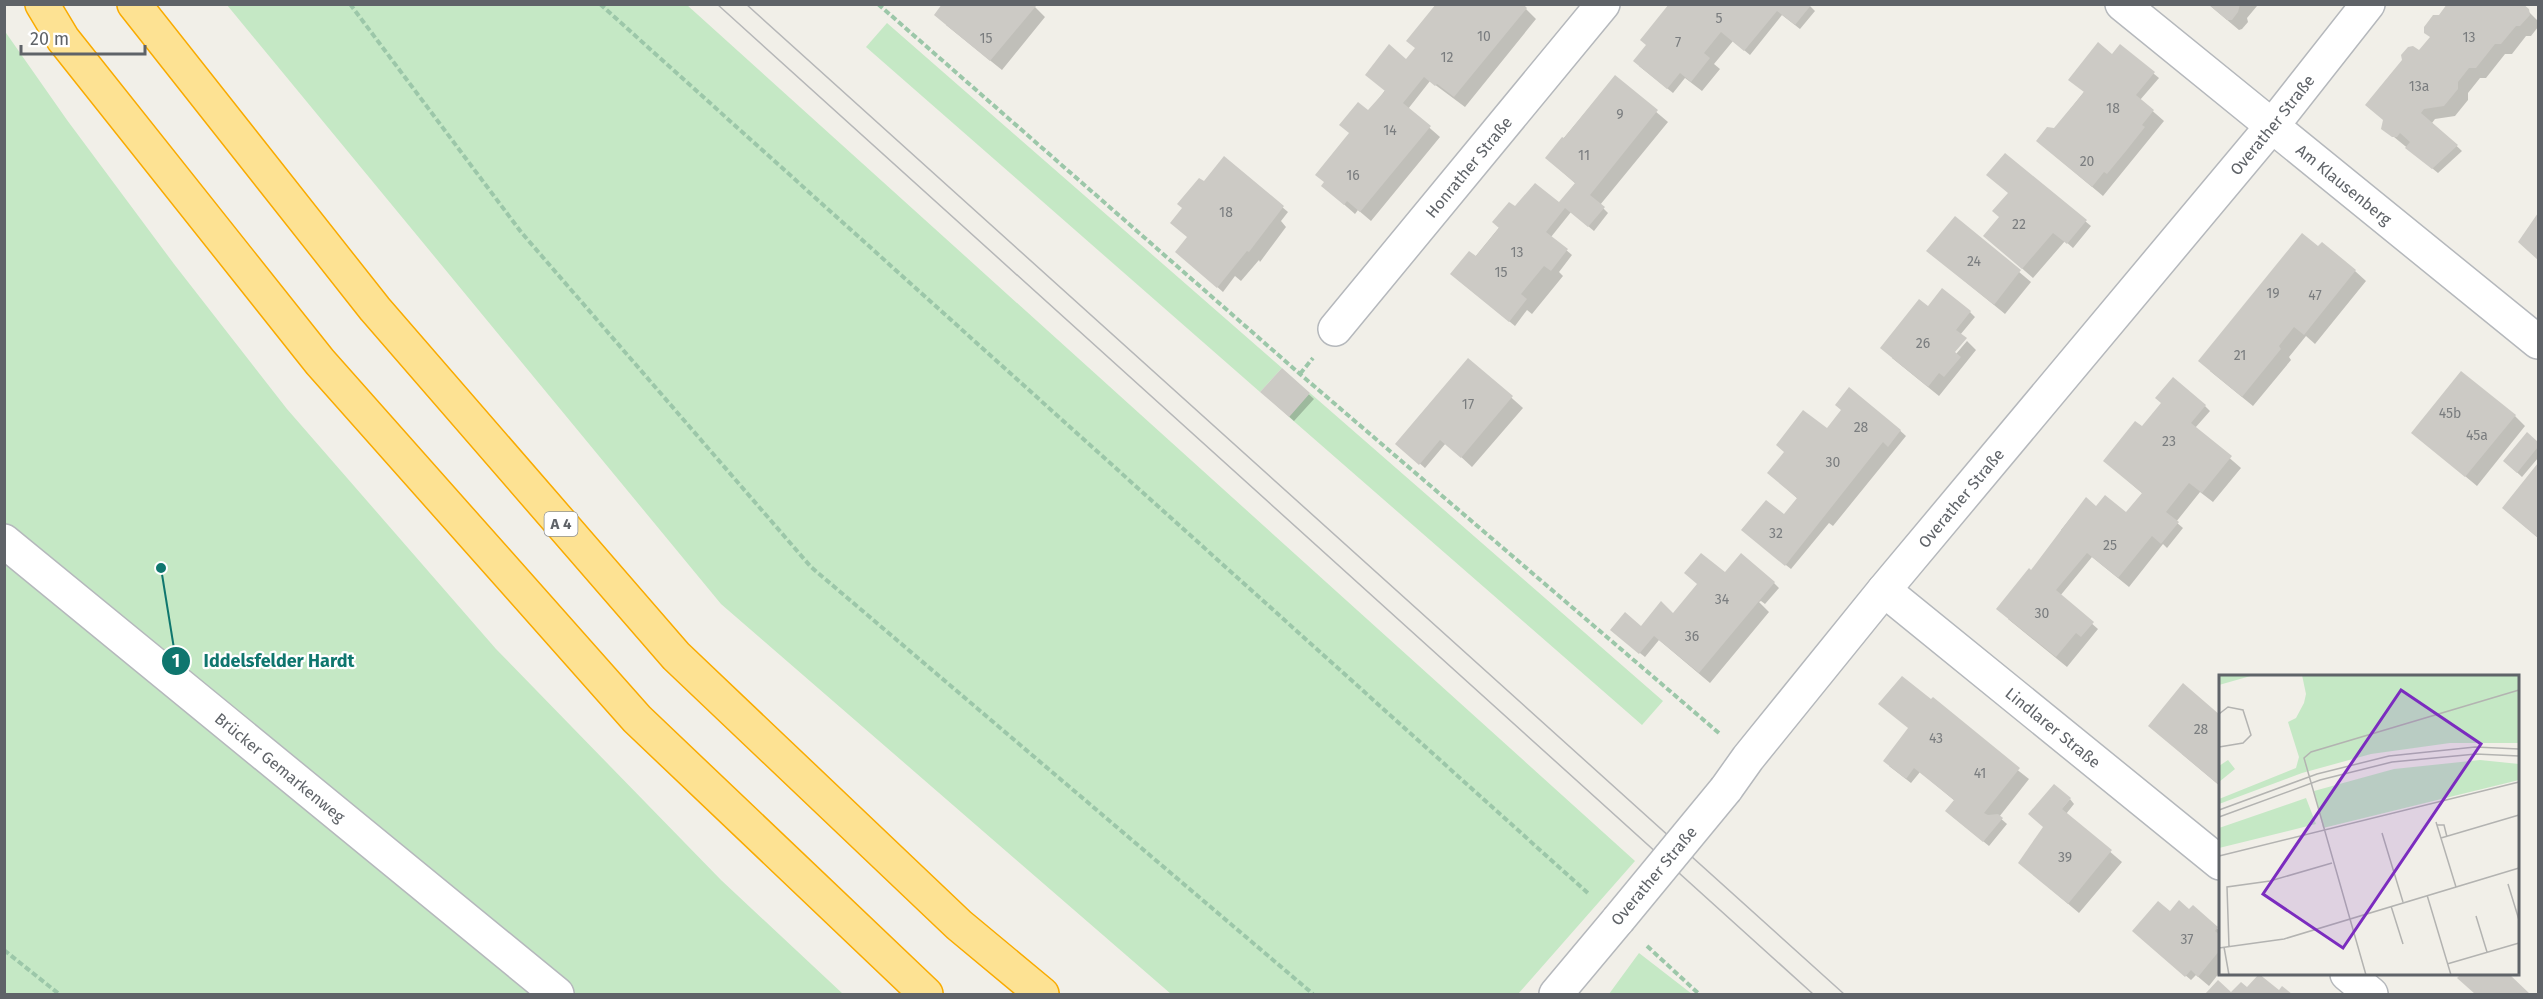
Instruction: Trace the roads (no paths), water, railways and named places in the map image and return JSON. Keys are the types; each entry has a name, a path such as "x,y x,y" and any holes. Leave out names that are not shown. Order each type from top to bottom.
{"highway":[{"path":"42,4 63,39 320,362 629,710 926,994"},
{"name":"A 4","path":"134,4 375,309 676,656 959,925 1042,994"}],"street":[{"name":"Honrather Straße","path":"1335,329 1604,4"},
{"name":"Am Klausenberg","path":"2122,4 2538,342"},
{"name":"Overather Straße","path":"1556,994 1726,789 1748,758 1884,590 2272,126 2368,4"},
{"name":"Brücker Gemarkenweg","path":"4,541 556,994"},
{"name":"Lindlarer Straße","path":"1884,590 2219,862"},
{"path":"2348,975 2371,994"}],"tram line":[{"path":"717,4 1813,994"},
{"path":"746,4 1844,994"}],"place":[{"name":"Iddelsfelder Hardt","path":"161,568"}]}
